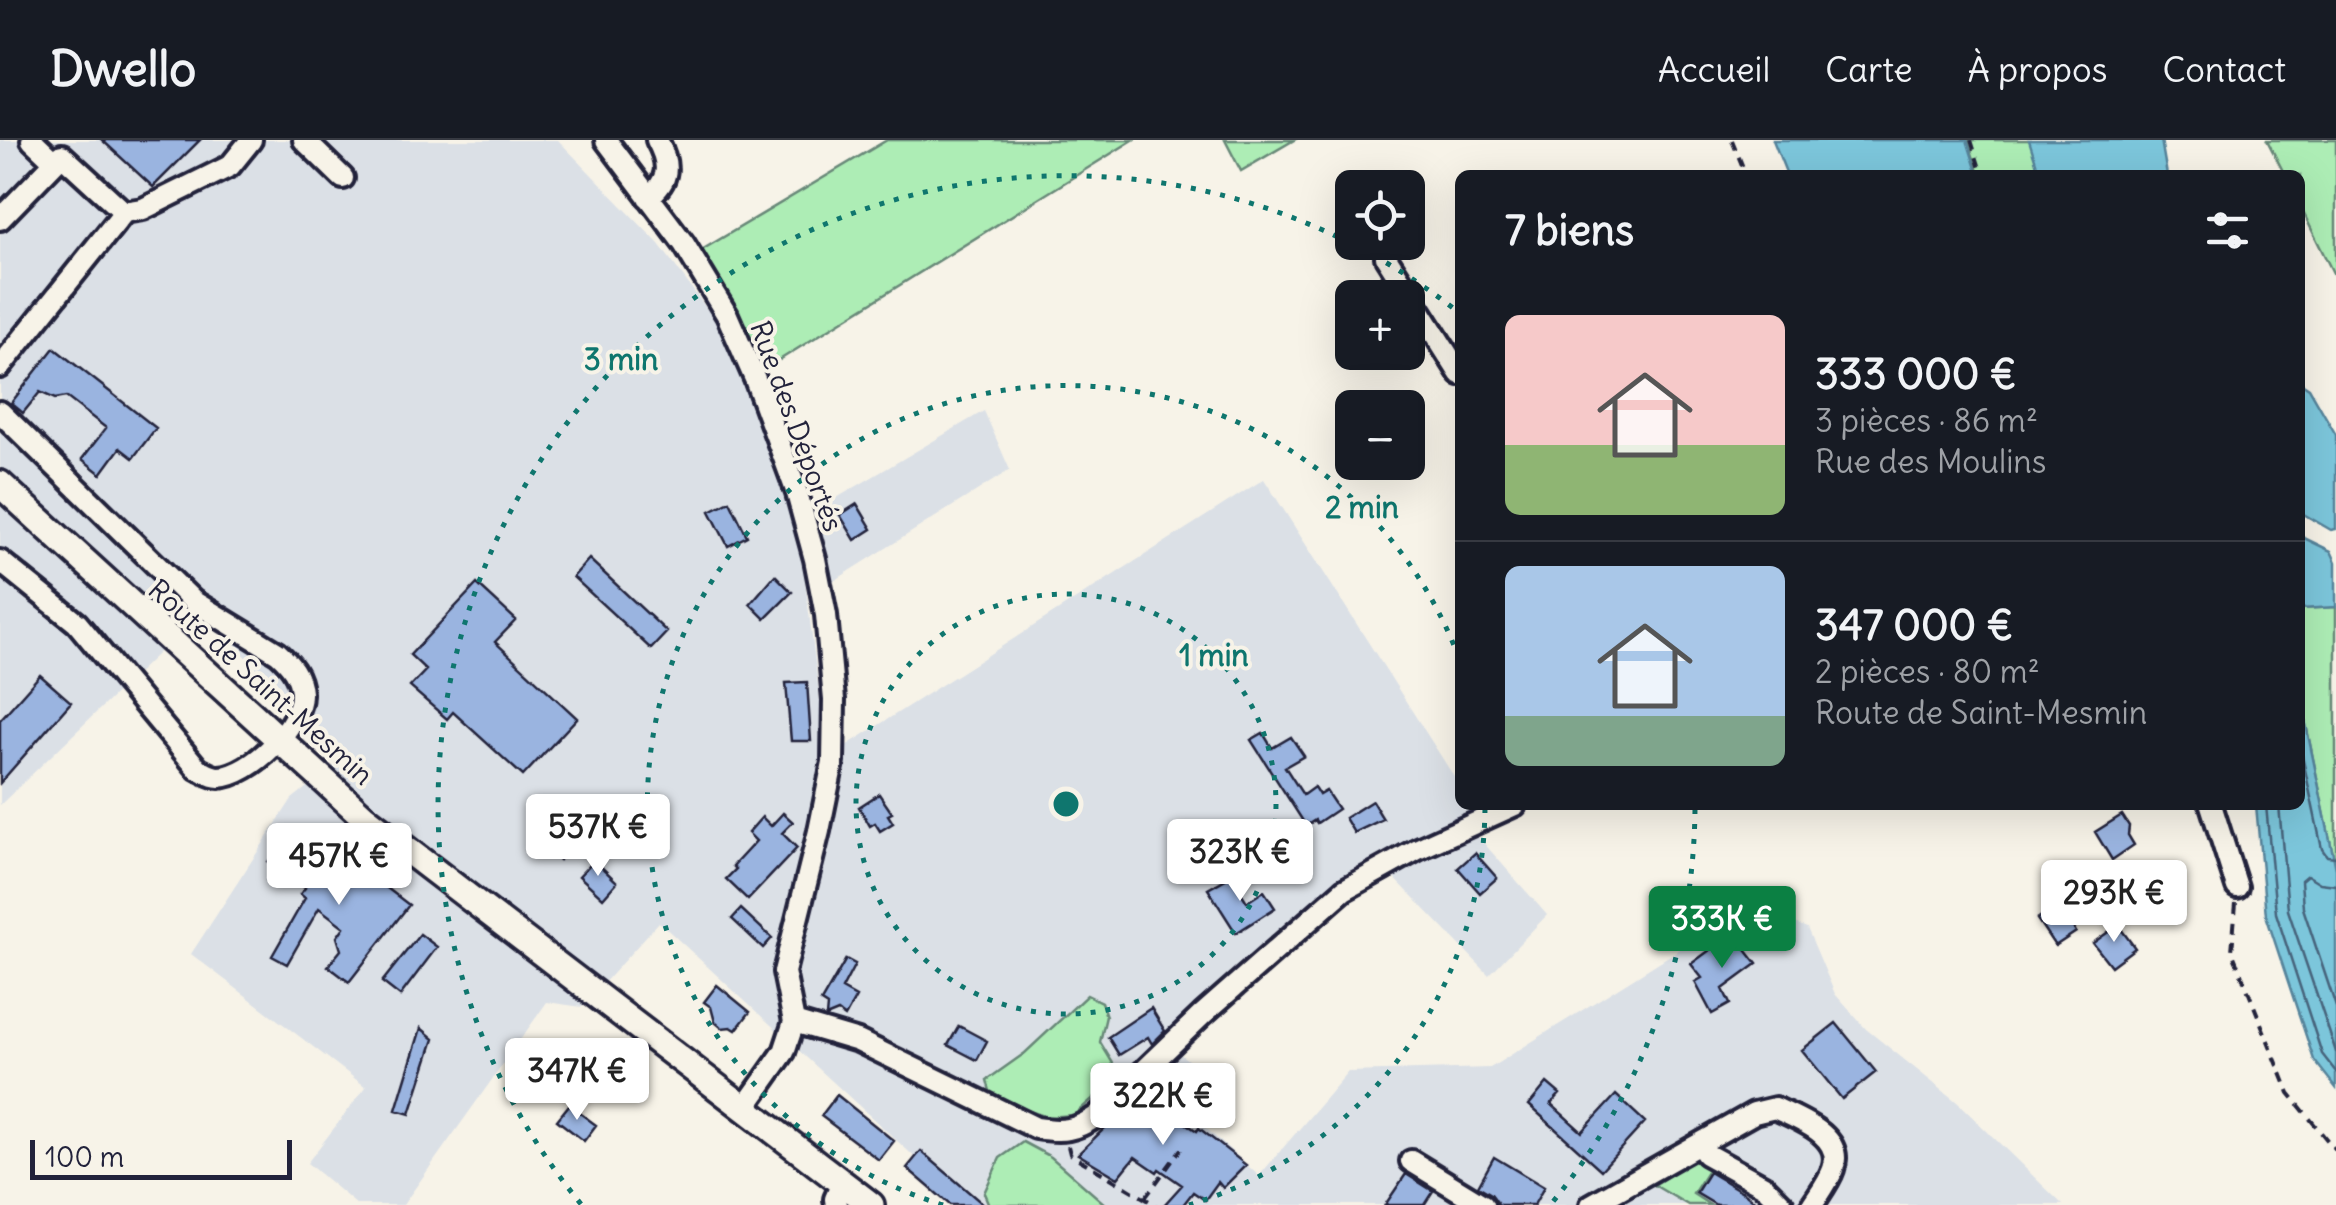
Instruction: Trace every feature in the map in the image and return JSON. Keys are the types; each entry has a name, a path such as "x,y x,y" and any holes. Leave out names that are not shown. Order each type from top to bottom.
{"main road":[{"name":"Route de Saint-Mesmin","path":"0,484 364,816 745,1107 839,1194 871,1205"}],"street":[{"path":"32,140 54,162"},
{"path":"0,366 124,212 144,209 230,166 251,140"},
{"path":"304,140 343,178"},
{"name":"Rue des Déportés","path":"606,140 684,244 727,315 755,379 815,559 826,616 834,700 832,762 820,831 784,972 794,1022"},
{"path":"648,198 662,187 665,178 657,140"},
{"path":"0,219 62,154 124,212"},
{"path":"1388,260 1455,366"},
{"path":"0,412 193,601 290,664 301,693 298,712 267,754 232,774 215,777 198,768 78,623 0,561"},
{"path":"745,1107 784,1052 794,1022 858,1041 1036,1128 1064,1132 1080,1128 1344,890 1418,849 1503,810"},
{"path":"2213,810 2237,887"},
{"path":"1591,1205 1765,1108 1775,1108 1828,1139 1834,1168 1812,1205"},
{"path":"1700,1144 1706,1154 1764,1186 1783,1205"},
{"path":"1411,1162 1483,1205"}],"path":[{"path":"1732,140 1744,170"},
{"path":"1971,140 1980,170"},
{"path":"2237,887 2232,951 2289,1093 2336,1151"},
{"path":"1064,1132 1070,1154 1156,1205"},
{"path":"1145,1198 1181,1149"}],"shaded area":[{"path":"0,140 558,140 659,244 712,316 744,377 796,522 984,411 1010,470 834,581 805,580 827,758 1264,479 1455,778 1455,810 1470,810 1474,832 1547,915 1489,975 1377,860 1176,1051 1188,1060 1168,1094 1259,1176 1348,1072 1490,1068 1750,905 1807,928 1835,994 1866,1029 1957,1102 2063,1205 962,1205 944,1184 659,922 582,1007 547,1002 403,1205 357,1205 307,1163 366,1087 191,954 292,799 339,762 204,609 0,805"}],"green space":[{"path":"887,140 1133,140 760,372 700,251"},
{"path":"1225,140 1294,140 1241,171"},
{"path":"1968,140 2031,140 2039,170 1977,170"},
{"path":"2267,140 2336,140 2336,279 2305,216 2305,170 2282,170"},
{"path":"2336,607 2336,869 2305,720 2305,609"},
{"path":"1087,995 1101,1002 1106,1016 1100,1042 1120,1075 1074,1115 1047,1117 992,1098 987,1080 1025,1053"},
{"path":"1023,1142 1051,1157 1106,1205 989,1205 984,1193 1000,1158"},
{"path":"1698,1157 1711,1166 1693,1194 1710,1205 1688,1205 1654,1185"}],"water":[{"path":"1773,140 1967,140 1976,170 1785,170"},
{"path":"2029,140 2161,140 2166,170 2038,170"},
{"path":"2305,385 2336,435 2336,529 2305,515"},
{"path":"2305,538 2331,551 2336,562 2336,607 2305,609"},
{"path":"2305,720 2336,869 2336,1088 2314,1060 2266,915 2256,810 2305,810"}],"building":[{"path":"102,140 200,140 153,187"},
{"path":"54,348 156,428 133,458 120,448 101,474 82,459 106,428 66,397 55,399 40,392 23,413 11,403"},
{"path":"730,501 747,536 728,546 710,511"},
{"path":"857,504 872,529 855,540 840,515"},
{"path":"589,559 667,632 651,649 573,577"},
{"path":"775,575 792,592 765,619 750,604"},
{"path":"477,584 516,620 495,642 577,718 523,776 453,712 447,719 410,687 426,670 410,655"},
{"path":"40,675 71,702 0,783 0,720"},
{"path":"807,682 811,741 791,741 786,683"},
{"path":"1263,733 1272,748 1291,737 1304,756 1285,767 1303,795 1314,787 1319,795 1326,791 1338,809 1306,826 1251,740"},
{"path":"879,794 892,813 888,815 893,823 880,831 875,823 870,826 859,807"},
{"path":"1372,801 1383,819 1354,833 1345,818"},
{"path":"560,806 585,826 559,860 533,841"},
{"path":"783,813 793,822 782,833 797,848 748,900 726,879 756,841 748,833 762,817 771,826"},
{"path":"2122,815 2134,845 2112,860 2095,832"},
{"path":"1290,834 1305,857 1288,867 1284,862 1271,871 1260,854"},
{"path":"281,844 318,871 335,848 409,905 349,982 328,966 341,950 337,937 344,927 319,908 287,964 272,956 305,898 300,894 305,888 268,862"},
{"path":"1475,853 1497,878 1480,893 1458,868"},
{"path":"594,860 617,882 603,898 579,876"},
{"path":"1231,876 1247,902 1264,891 1275,908 1236,933 1208,889"},
{"path":"2061,903 2076,932 2055,946 2037,919"},
{"path":"741,909 772,938 763,948 732,919"},
{"path":"2118,925 2135,948 2111,966 2093,943"},
{"path":"1733,933 1757,964 1723,989 1730,1004 1712,1014 1695,982 1702,978 1691,964"},
{"path":"420,934 437,947 400,996 382,982"},
{"path":"846,959 855,964 842,989 856,997 845,1017 838,1012 826,1017 827,1006 821,1002"},
{"path":"717,985 750,1012 736,1030 722,1028 715,1022 711,1007 704,1002"},
{"path":"1151,1008 1165,1031 1152,1044 1148,1037 1119,1055 1108,1037"},
{"path":"1836,1023 1876,1072 1842,1099 1802,1050"},
{"path":"959,1026 987,1041 977,1060 948,1045"},
{"path":"421,1028 434,1039 410,1114 396,1110"},
{"path":"1547,1083 1560,1094 1551,1104 1582,1132 1616,1095 1645,1122 1601,1170 1529,1105"},
{"path":"1148,1086 1177,1109 1172,1114 1197,1131 1199,1128 1246,1165 1223,1188 1218,1182 1205,1200 1193,1192 1183,1205 1164,1205 1182,1185 1159,1169 1157,1172 1135,1157 1118,1178 1078,1154"},
{"path":"837,1095 894,1141 879,1160 821,1116"},
{"path":"569,1105 596,1125 584,1141 557,1120"},
{"path":"921,1151 984,1205 950,1205 907,1168"},
{"path":"1494,1157 1544,1187 1534,1205 1499,1205 1478,1186"},
{"path":"1709,1172 1759,1205 1716,1205 1696,1193"},
{"path":"1406,1174 1433,1191 1424,1205 1385,1205"}]}
